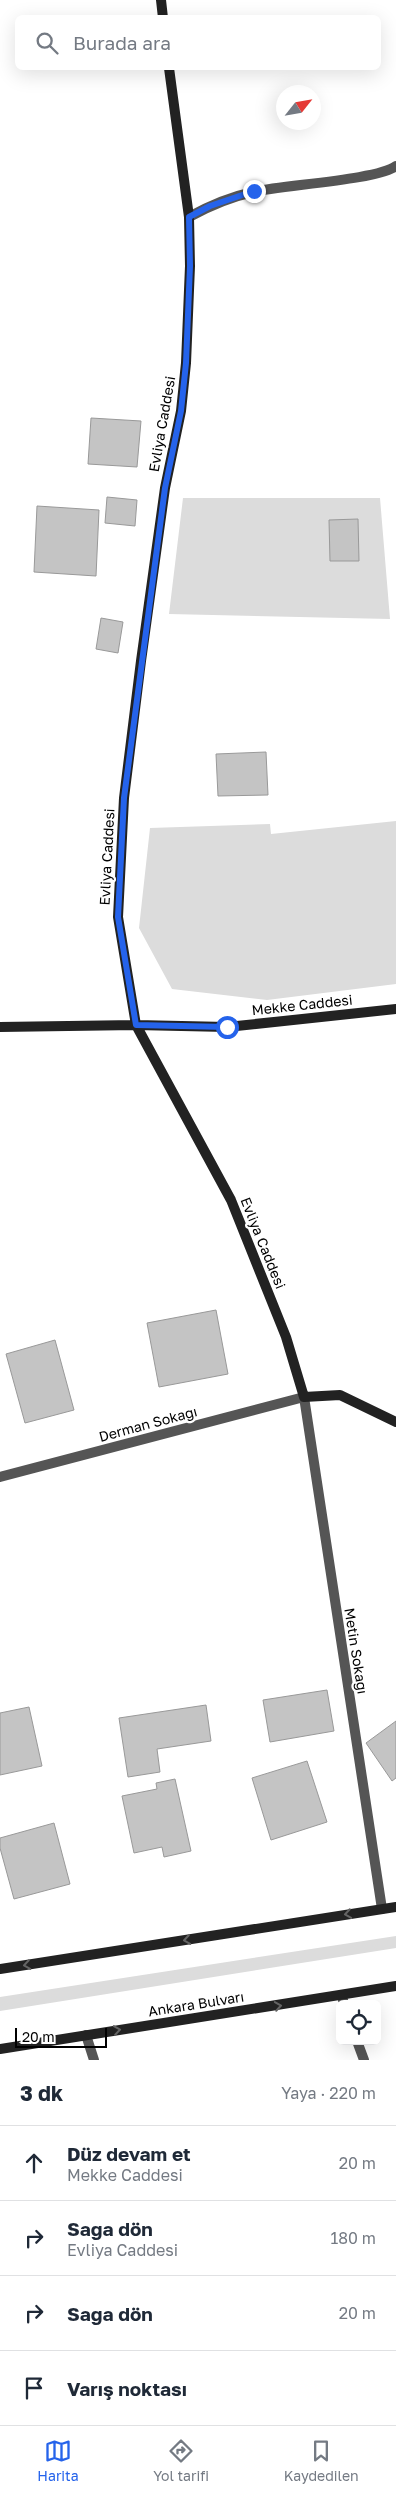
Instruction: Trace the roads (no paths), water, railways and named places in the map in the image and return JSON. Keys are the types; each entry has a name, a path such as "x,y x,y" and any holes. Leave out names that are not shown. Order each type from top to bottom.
{"street":[{"path":"161,0 163,15"},
{"name":"Evliya Caddesi","path":"170,70 189,217 190,266 186,363 181,411 165,488 124,798 118,917 136,1025 231,1200 286,1338 304,1397"},
{"path":"189,217 210,206 254,191 373,174 396,166"},
{"name":"Mekke Caddesi","path":"0,1027 136,1025 227,1027 396,1009"},
{"path":"304,1397 340,1395 396,1422"},
{"name":"Derman Sokağı","path":"0,1477 304,1397"},
{"name":"Metin Sokağı","path":"304,1397 382,1909"},
{"path":"0,1969 396,1907"},
{"name":"Ankara Bulvarı","path":"343,2000 396,1986"},
{"name":"Ankara Bulvarı","path":"0,2049 86,2035 336,2001"},
{"path":"86,2035 94,2060"},
{"path":"358,2045 364,2060"}]}
